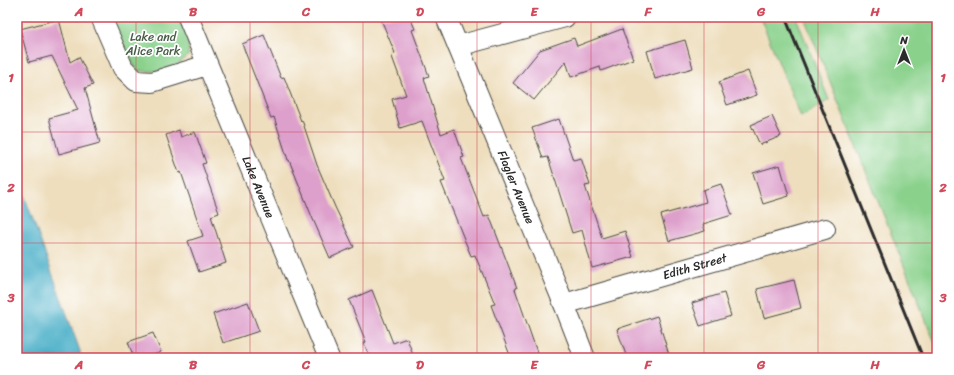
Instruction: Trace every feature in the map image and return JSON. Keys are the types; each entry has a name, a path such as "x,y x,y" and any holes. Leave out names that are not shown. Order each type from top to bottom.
{"street":[{"path":"101,17 123,68 136,81 152,82 207,65"},
{"name":"Lake Avenue","path":"188,17 329,358"},
{"name":"Flagler Avenue","path":"446,17 585,358"},
{"path":"458,46 566,17"},
{"name":"Edith Street","path":"564,304 825,229"}],"green space":[{"name":"Lake and Alice Park","path":"110,17 180,17 189,40 188,56 170,71 138,71"},
{"path":"760,17 796,17 829,100 801,117"},
{"path":"804,17 937,17 937,348"}],"water":[{"path":"17,175 80,351 80,358 17,358"}],"building":[{"path":"380,17 410,17 415,29 412,30 429,76 424,78 441,134 454,129 464,157 461,158 484,217 489,215 517,288 515,289 539,358 511,358 491,305 495,304 475,255 471,256 441,182 445,181 422,121 400,128 392,99 406,95 391,54 395,53"},
{"path":"59,19 70,62 79,57 93,85 85,88 100,143 59,154 49,118 78,110 52,56 29,62 20,29"},
{"path":"622,29 633,59 601,71 600,67 571,77 566,61 534,100 513,83 540,50 574,38 577,46"},
{"path":"264,35 281,78 284,77 301,121 302,120 317,165 354,247 330,258 288,160 274,117 271,118 242,44"},
{"path":"685,40 693,68 655,79 647,51"},
{"path":"748,71 757,95 727,105 719,82"},
{"path":"772,116 781,136 760,145 751,125"},
{"path":"559,119 573,160 581,158 590,185 585,186 602,238 625,231 633,257 592,268 582,230 572,233 548,157 543,158 532,128"},
{"path":"179,130 181,137 195,132 206,163 202,164 219,213 211,216 226,263 199,272 188,241 203,236 181,172 179,173 166,135"},
{"path":"780,165 789,196 763,204 753,173"},
{"path":"721,184 732,215 703,224 705,231 669,241 661,215 706,202 703,190"},
{"path":"794,280 801,308 764,318 757,289"},
{"path":"372,290 393,343 407,338 414,358 370,358 364,343 366,342 349,300"},
{"path":"724,293 731,316 700,326 692,303"},
{"path":"248,302 259,331 223,343 213,314"},
{"path":"657,316 670,358 627,358 617,329"},
{"path":"153,333 161,352 146,358 134,358 128,342"}],"railway":[{"path":"785,17 923,358"}]}
